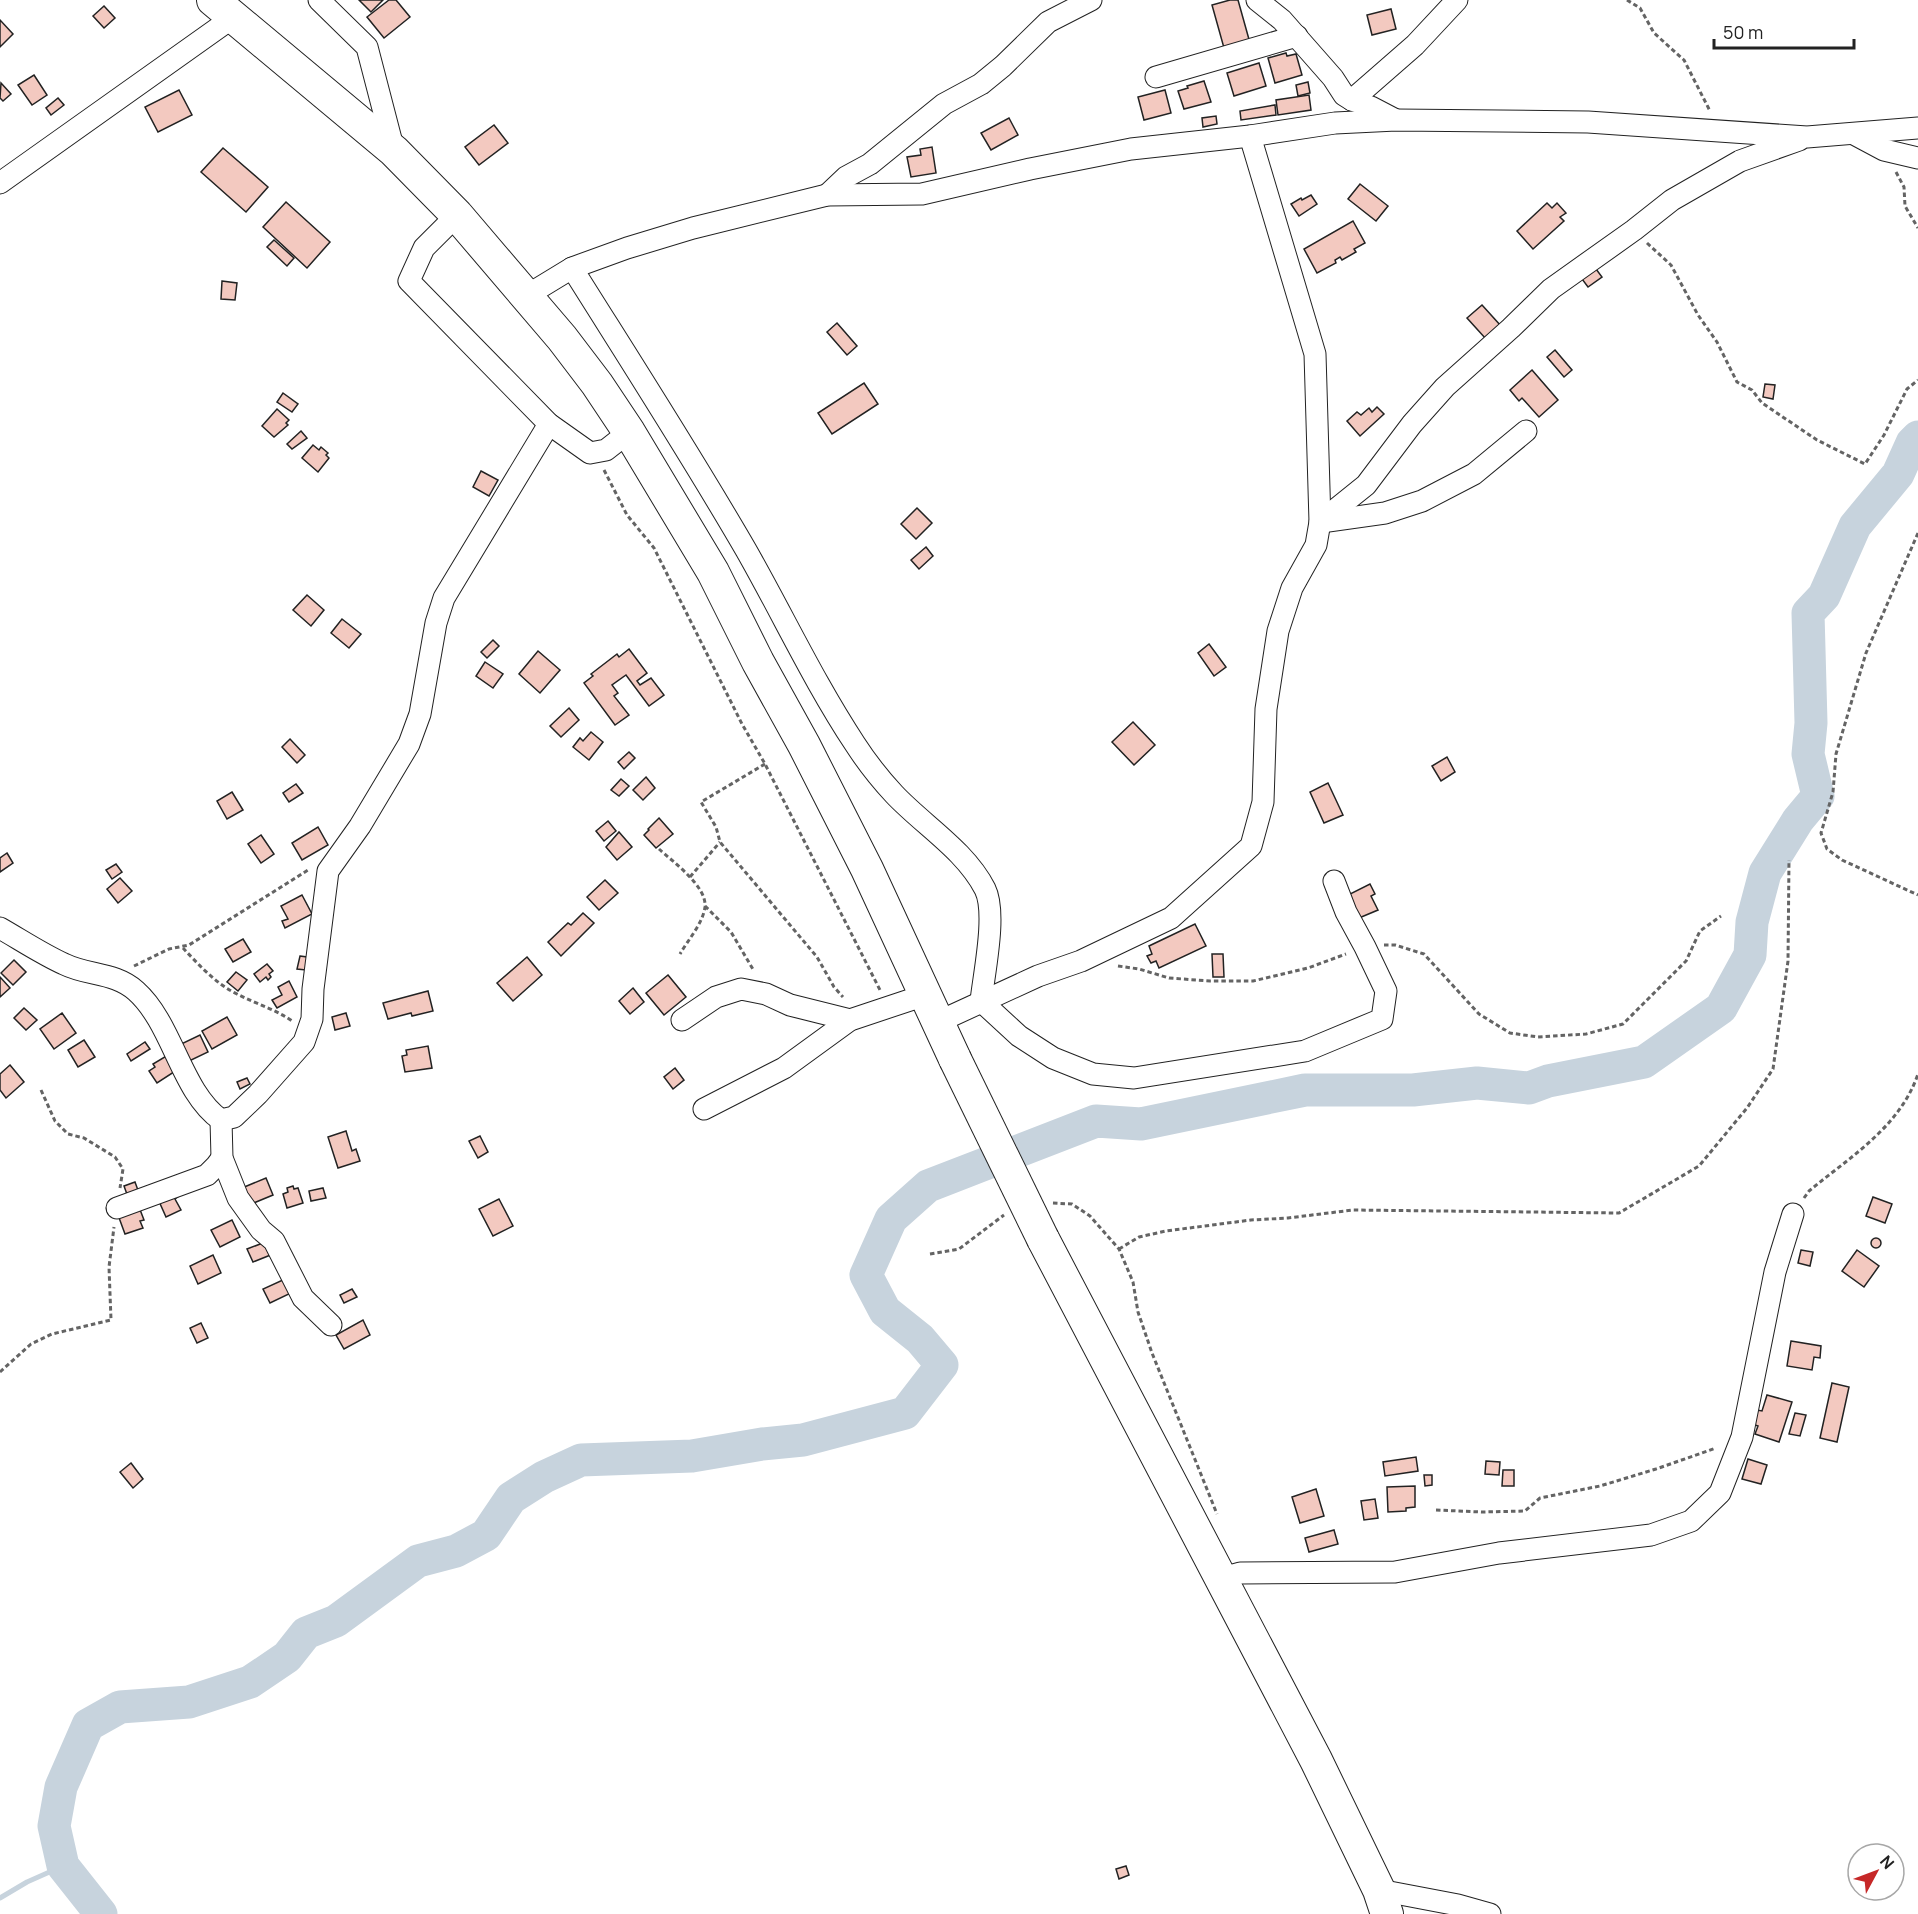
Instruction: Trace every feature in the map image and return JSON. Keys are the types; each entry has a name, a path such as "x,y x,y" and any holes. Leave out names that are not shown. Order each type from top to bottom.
{"highway":[{"path":"224,8 394,151 457,215 583,366 618,441 713,573 867,869 955,1059 1043,1239 1316,1760 1383,1902"}],"street":[{"path":"319,0 367,47 394,151"},
{"path":"827,195 846,177 870,164 944,104 981,84 1048,22 1092,0"},
{"path":"1257,0 1282,20 1297,36 1344,94 1395,120"},
{"path":"1352,100 1415,45 1457,0"},
{"path":"0,183 224,8"},
{"path":"1156,77 1297,36"},
{"path":"526,296 572,268 693,228 827,195 922,194 1131,149 1250,136 1335,123 1395,120 1588,122 1807,137 1918,128"},
{"path":"1854,134 1884,150 1918,158"},
{"path":"704,1109 784,1068 855,1018 888,1006 931,1008 981,1001 1038,976 1081,961 1171,918 1251,846 1263,802 1266,709 1278,631 1292,588 1316,545 1320,522 1316,354 1250,136"},
{"path":"1320,522 1366,485 1412,424 1445,387 1551,289 1672,200 1740,161 1807,137"},
{"path":"457,215 424,248 410,281 549,424 590,453 618,441"},
{"path":"572,268 695,463 760,576 808,667 856,745 893,794 938,834 970,867 985,890 991,913 981,1001"},
{"path":"0,928 66,965 113,977 136,991 152,1010 209,1112 221,1120 234,1117 258,1094 304,1042 312,1019 313,988 328,871 360,826 409,744 420,714 436,623 444,598 549,424"},
{"path":"1320,522 1384,513 1422,501 1474,474 1526,431"},
{"path":"981,1001 1019,1036 1053,1058 1093,1074 1134,1078 1305,1051 1382,1019 1386,991 1346,912 1334,880"},
{"path":"682,1020 716,997 741,989 766,994 790,1005 855,1018"},
{"path":"221,1120 222,1158 238,1198 261,1230 274,1241 303,1298 330,1325"},
{"path":"117,1208 207,1174 222,1158"},
{"path":"1222,1578 1240,1573 1395,1572 1500,1553 1651,1535 1691,1521 1720,1493 1742,1437 1775,1272 1793,1214"},
{"path":"1383,1902 1458,1905 1490,1914"}],"path":[{"path":"1627,0 1640,8 1654,33 1684,60 1710,109 1711,131"},
{"path":"1884,150 1904,187 1905,206 1918,228"},
{"path":"1634,230 1671,265 1698,315 1717,342 1737,382 1752,390 1762,403 1817,440 1865,464 1884,435 1907,389 1918,380"},
{"path":"618,441 604,472 627,515 654,548 888,1006"},
{"path":"1918,533 1866,653 1836,754 1833,792 1821,832 1827,849 1842,860 1918,895"},
{"path":"765,764 701,802 716,827 720,842 817,957 855,1018"},
{"path":"690,878 720,842"},
{"path":"659,849 701,890 705,906 701,919 680,954"},
{"path":"1119,1248 1139,1237 1166,1231 1353,1210 1619,1213 1699,1166 1747,1108 1773,1069 1788,961 1789,860"},
{"path":"113,977 169,949 183,948 309,870 328,871"},
{"path":"705,906 732,932 766,994"},
{"path":"1081,961 1139,969 1169,978 1252,981 1308,968 1365,947 1395,945 1424,954 1479,1014 1510,1033 1538,1036 1586,1034 1623,1024 1686,961 1700,931 1721,916"},
{"path":"183,948 201,967 235,993 277,1011 309,1029"},
{"path":"1793,1214 1809,1191 1884,1130 1897,1113 1918,1074"},
{"path":"0,1372 31,1344 52,1334 111,1320 109,1267 123,1169 115,1157 84,1138 68,1134 55,1121 40,1090"},
{"path":"1436,1510 1525,1511 1540,1498 1600,1486 1700,1454 1742,1437"}],"building":[{"path":"359,0 383,0 371,12"},
{"path":"389,0 396,0 410,17 384,38 367,17"},
{"path":"1238,0 1250,43 1224,48 1212,5"},
{"path":"104,6 115,18 104,28 93,16"},
{"path":"1391,9 1396,29 1372,35 1367,15"},
{"path":"0,20 13,34 0,47"},
{"path":"1286,53 1287,56 1296,54 1302,75 1275,83 1268,58"},
{"path":"1259,63 1266,86 1234,96 1227,73"},
{"path":"34,75 47,95 32,105 18,85"},
{"path":"1204,81 1211,102 1184,109 1178,91"},
{"path":"1308,82 1310,93 1298,96 1296,85"},
{"path":"1,83 11,94 3,101 0,98"},
{"path":"179,90 192,115 158,132 145,107"},
{"path":"1165,90 1171,113 1144,120 1138,97"},
{"path":"1309,95 1311,110 1278,115 1276,100"},
{"path":"58,98 64,105 51,115 46,108"},
{"path":"1275,105 1276,115 1241,120 1240,111"},
{"path":"1216,116 1217,124 1203,127 1202,118"},
{"path":"1009,118 1018,135 991,150 981,133"},
{"path":"494,125 508,143 479,165 465,147"},
{"path":"932,147 936,173 911,177 907,157 921,155 920,149"},
{"path":"223,148 268,187 246,212 201,172"},
{"path":"1360,184 1388,206 1376,221 1348,199"},
{"path":"1311,195 1317,204 1299,216 1291,204"},
{"path":"286,202 330,242 307,268 263,227"},
{"path":"1547,203 1552,208 1557,203 1566,213 1560,217 1564,221 1533,249 1517,231"},
{"path":"1353,221 1365,243 1354,249 1356,252 1342,260 1340,257 1335,260 1336,263 1317,273 1304,249"},
{"path":"274,240 294,258 287,266 267,247"},
{"path":"1596,269 1602,277 1588,287 1582,279"},
{"path":"222,281 237,283 235,300 221,299"},
{"path":"1482,305 1501,326 1486,339 1467,318"},
{"path":"837,323 857,346 847,355 827,332"},
{"path":"1555,350 1572,370 1564,377 1547,357"},
{"path":"1532,370 1558,400 1539,417 1522,398 1519,401 1510,390"},
{"path":"864,383 878,404 832,434 818,413"},
{"path":"1765,384 1775,385 1773,399 1763,397"},
{"path":"283,393 298,404 292,412 277,402"},
{"path":"1377,407 1384,414 1360,436 1347,421 1357,412 1361,415 1369,408 1372,412"},
{"path":"277,409 289,420 286,423 288,425 274,437 262,426"},
{"path":"301,431 307,438 292,449 287,444"},
{"path":"313,445 319,450 321,447 328,453 326,455 329,458 318,472 302,458"},
{"path":"481,471 498,480 489,496 473,487"},
{"path":"917,508 932,523 916,539 901,524"},
{"path":"926,547 933,556 919,569 911,560"},
{"path":"307,595 324,610 311,626 293,610"},
{"path":"342,619 361,634 349,648 331,633"},
{"path":"493,640 499,646 487,658 481,652"},
{"path":"1209,644 1226,667 1214,676 1198,653"},
{"path":"629,649 647,673 637,681 640,685 651,678 664,695 649,706 626,675 612,685 618,693 614,696 629,715 615,725 584,683 593,676 591,674 617,654 619,657"},
{"path":"538,651 560,670 540,693 519,674"},
{"path":"485,662 503,674 493,688 476,676"},
{"path":"569,708 579,720 561,737 550,726"},
{"path":"1133,722 1155,745 1134,765 1112,742"},
{"path":"591,732 603,742 589,760 573,747 580,738 583,741"},
{"path":"290,739 305,755 297,763 282,747"},
{"path":"629,752 635,758 624,769 618,762"},
{"path":"1447,757 1455,772 1441,781 1432,766"},
{"path":"646,777 655,788 643,800 633,790"},
{"path":"621,779 629,786 619,796 611,790"},
{"path":"1328,783 1343,815 1324,823 1310,792"},
{"path":"296,784 303,793 289,802 283,793"},
{"path":"232,792 243,810 227,819 217,801"},
{"path":"659,818 673,834 656,848 644,835"},
{"path":"608,821 616,831 604,841 596,831"},
{"path":"318,827 328,845 302,860 292,843"},
{"path":"619,832 632,847 617,860 606,847"},
{"path":"261,835 274,854 261,863 248,844"},
{"path":"7,853 13,863 0,872 0,858"},
{"path":"116,864 122,872 112,879 106,870"},
{"path":"120,878 132,891 118,903 107,889"},
{"path":"605,880 618,893 599,910 587,897"},
{"path":"1370,884 1375,894 1371,896 1378,910 1359,918 1348,895"},
{"path":"302,895 312,914 285,928 282,921 288,919 281,906"},
{"path":"583,913 594,923 561,956 548,942 568,923 571,925"},
{"path":"1195,924 1206,946 1159,968 1156,961 1151,963 1147,956 1152,954 1149,946"},
{"path":"243,939 251,952 233,962 225,949"},
{"path":"1212,954 1223,954 1224,977 1213,977"},
{"path":"300,956 307,957 306,970 297,969"},
{"path":"527,957 542,975 513,1001 497,983"},
{"path":"14,960 26,972 13,985 1,973"},
{"path":"267,964 273,971 269,974 271,977 268,980 266,977 260,982 254,974"},
{"path":"236,972 247,980 238,991 227,982"},
{"path":"668,975 686,997 664,1015 646,993"},
{"path":"0,977 10,988 0,997"},
{"path":"289,981 297,997 277,1008 272,1000 282,995 278,987"},
{"path":"633,988 644,1002 630,1014 619,1001"},
{"path":"428,991 433,1011 412,1016 411,1013 388,1019 383,1003"},
{"path":"24,1008 37,1020 26,1030 14,1018"},
{"path":"62,1013 76,1033 54,1049 40,1029"},
{"path":"346,1013 350,1026 335,1030 332,1017"},
{"path":"227,1017 237,1035 212,1049 202,1031"},
{"path":"200,1035 208,1052 185,1063 177,1046"},
{"path":"84,1040 95,1057 78,1067 68,1050"},
{"path":"145,1042 150,1049 131,1061 127,1054"},
{"path":"428,1046 432,1068 405,1072 402,1056 407,1055 406,1050"},
{"path":"168,1055 177,1070 157,1083 149,1071 155,1067 153,1064"},
{"path":"10,1065 24,1082 6,1098 0,1090 0,1074"},
{"path":"675,1068 684,1080 673,1089 664,1077"},
{"path":"247,1078 250,1084 240,1089 237,1082"},
{"path":"346,1131 352,1151 356,1149 360,1161 338,1168 328,1137"},
{"path":"480,1136 488,1152 478,1158 469,1141"},
{"path":"266,1178 273,1195 249,1205 242,1188"},
{"path":"135,1182 139,1193 128,1197 124,1186"},
{"path":"293,1186 294,1189 298,1188 303,1203 287,1208 283,1194 288,1192 287,1188"},
{"path":"323,1188 326,1198 311,1201 309,1191"},
{"path":"176,1190 179,1196 175,1199 181,1210 166,1217 158,1199"},
{"path":"1873,1197 1892,1204 1885,1223 1866,1216"},
{"path":"499,1199 513,1226 493,1236 479,1209"},
{"path":"139,1207 144,1220 140,1221 143,1228 125,1234 118,1215"},
{"path":"232,1220 240,1237 220,1247 211,1230"},
{"path":"1876,1238 1880,1239 1880,1247 1876,1248 1872,1247 1871,1243 1872,1239"},
{"path":"268,1241 273,1254 253,1262 247,1249"},
{"path":"1801,1250 1813,1252 1810,1266 1798,1263"},
{"path":"1857,1250 1879,1266 1864,1287 1842,1271"},
{"path":"213,1255 221,1273 198,1284 190,1266"},
{"path":"285,1279 291,1293 270,1303 263,1289"},
{"path":"352,1289 357,1297 344,1303 340,1295"},
{"path":"363,1320 370,1335 344,1349 336,1335"},
{"path":"201,1323 208,1338 197,1343 190,1328"},
{"path":"1791,1341 1821,1346 1820,1358 1814,1357 1812,1370 1787,1366"},
{"path":"1832,1383 1849,1387 1837,1442 1820,1438"},
{"path":"1767,1395 1792,1402 1779,1442 1755,1434 1758,1426 1752,1424 1757,1410 1762,1411"},
{"path":"1795,1413 1806,1415 1800,1436 1789,1434"},
{"path":"1416,1457 1418,1471 1385,1476 1383,1462"},
{"path":"1748,1459 1767,1465 1761,1484 1742,1479"},
{"path":"1486,1461 1500,1462 1499,1475 1485,1474"},
{"path":"131,1463 143,1479 133,1488 120,1472"},
{"path":"1503,1470 1514,1470 1514,1486 1502,1486"},
{"path":"1424,1475 1432,1475 1432,1485 1425,1486"},
{"path":"1415,1486 1415,1507 1406,1508 1406,1511 1388,1512 1387,1487"},
{"path":"1316,1489 1324,1516 1300,1523 1292,1497"},
{"path":"1375,1499 1378,1518 1364,1520 1361,1501"},
{"path":"1334,1530 1338,1544 1309,1552 1305,1538"},
{"path":"1126,1866 1129,1875 1119,1879 1116,1869"}],"waterway":[{"path":"101,1914 63,1866 54,1826 61,1787 88,1725 120,1707 189,1702 250,1682 287,1657 306,1633 336,1621 418,1561 456,1551 486,1535 511,1498 544,1477 581,1460 692,1456 762,1444 803,1440 905,1413 942,1365 920,1339 885,1311 866,1275 891,1219 928,1186 1096,1121 1141,1124 1305,1090 1413,1090 1477,1083 1529,1088 1548,1081 1644,1062 1721,1008 1750,955 1752,922 1765,873 1798,820 1818,796 1808,754 1811,723 1808,613 1824,596 1855,526 1898,474 1912,443 1918,437"},
{"path":"0,1898 27,1882 63,1866"}]}
